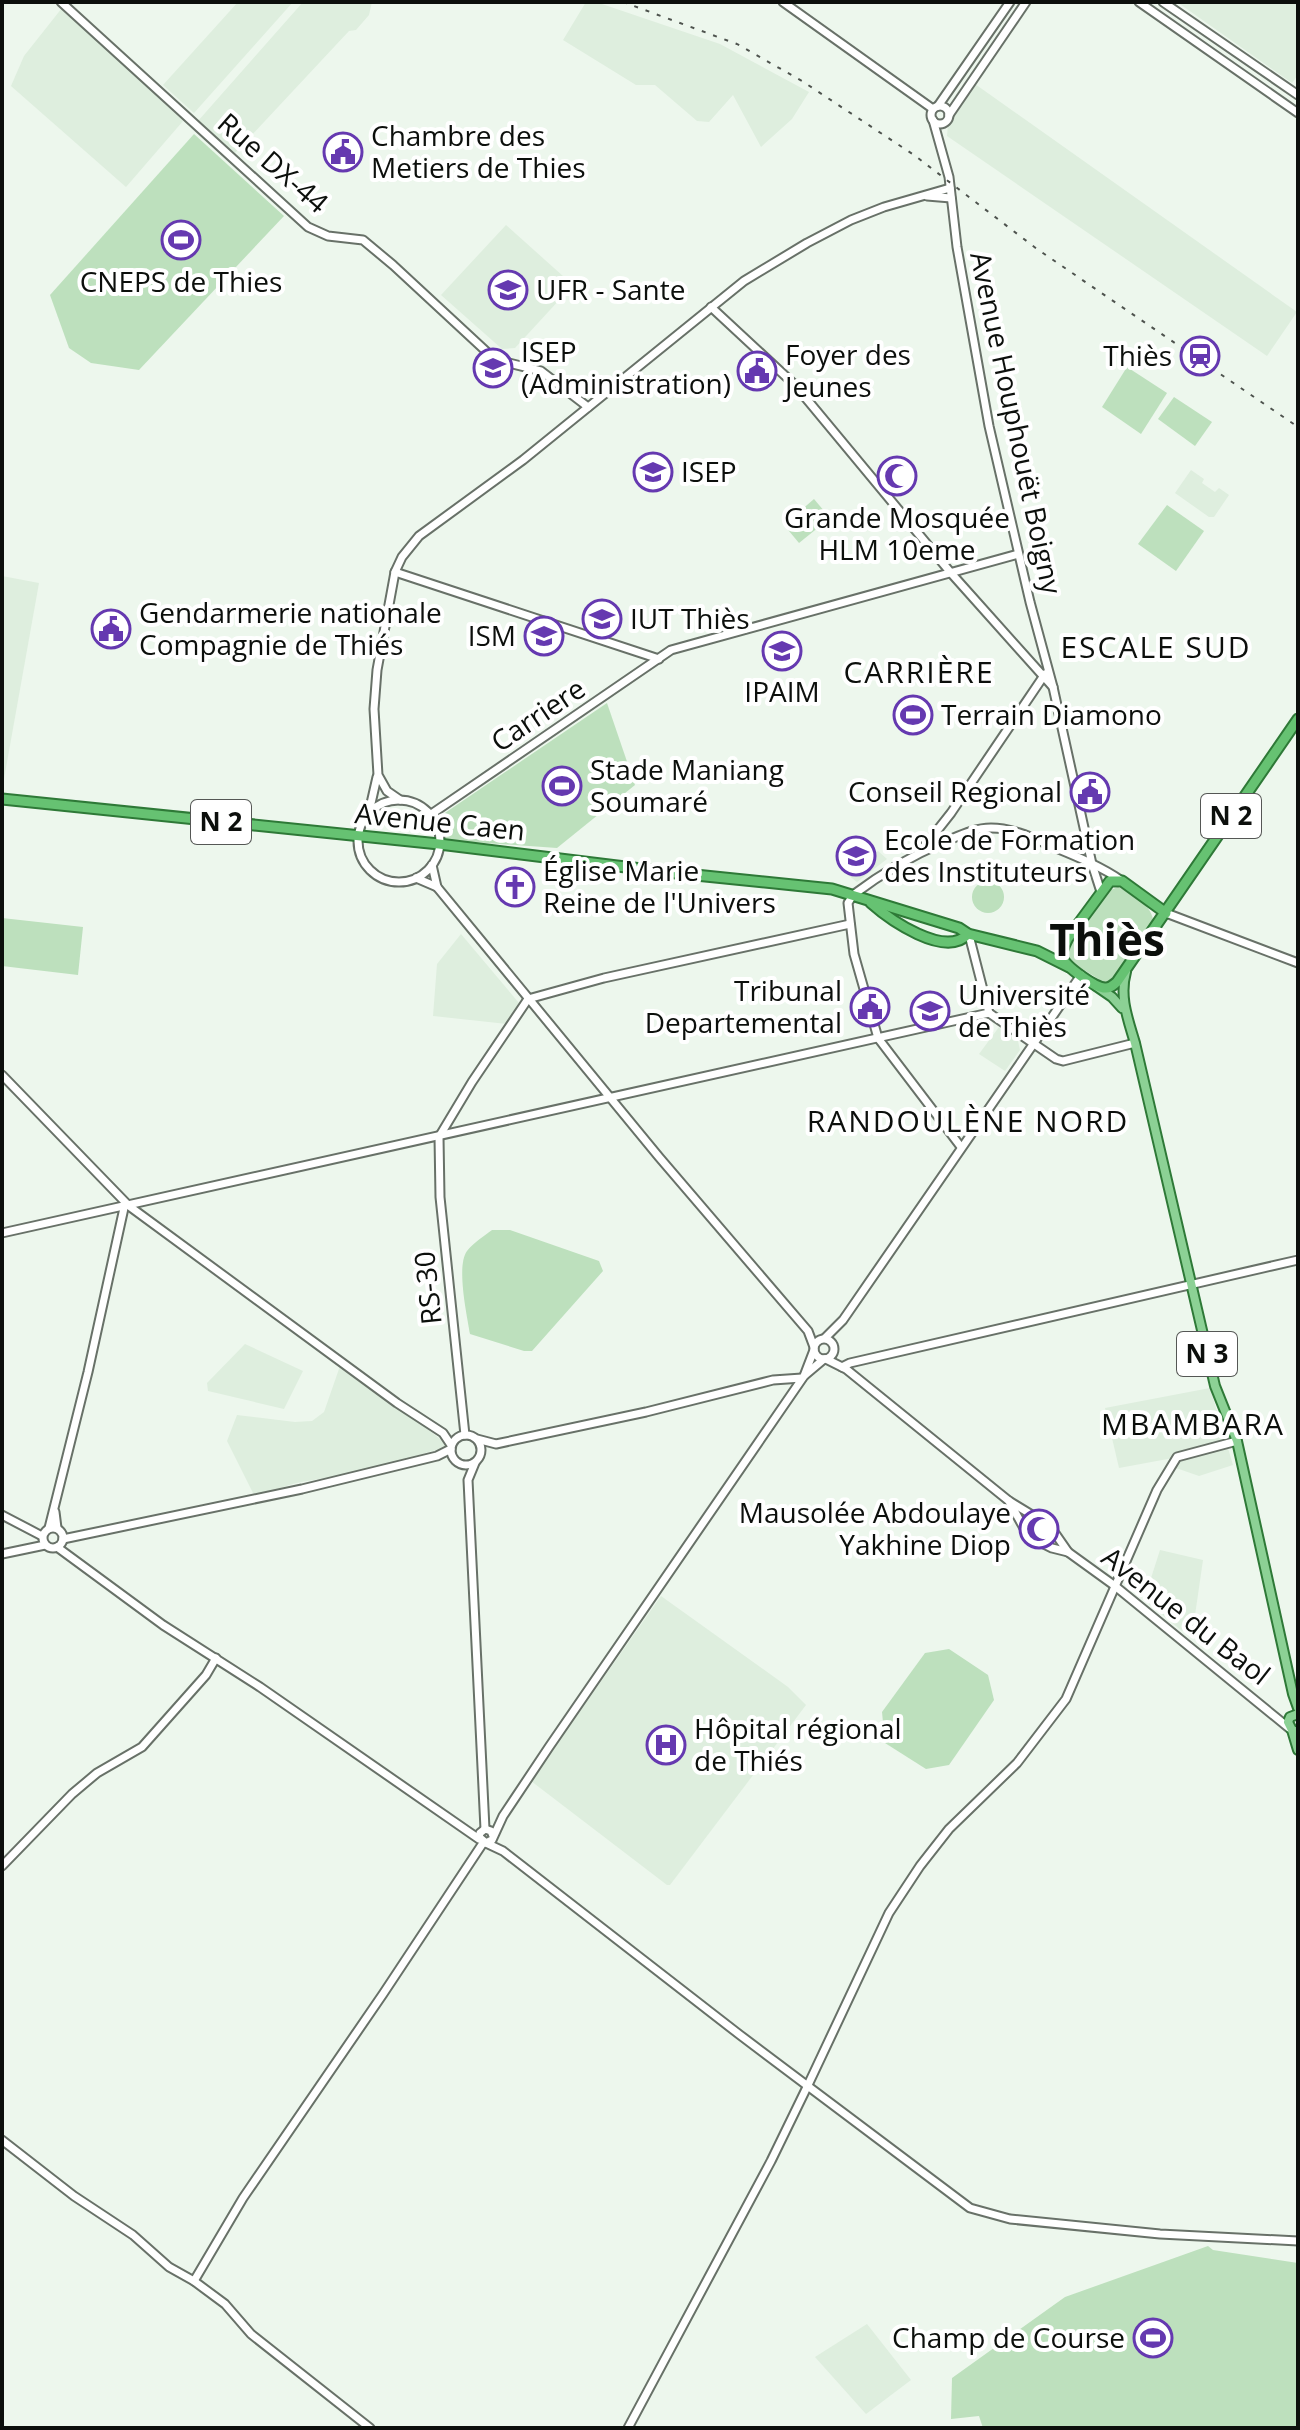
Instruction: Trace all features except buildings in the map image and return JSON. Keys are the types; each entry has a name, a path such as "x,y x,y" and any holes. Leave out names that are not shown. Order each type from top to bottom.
{"highway":[{"name":"N 2","path":"1166,913 1298,719"},
{"name":"Avenue Caen","path":"2,799 358,835 816,887 853,895 871,903 895,922 926,938 958,941 968,935"},
{"path":"1110,881 1122,881 1166,913 1117,982 1109,988 1094,984 1069,967 1062,954 1068,938 1110,881"},
{"name":"Avenue Caen","path":"871,903 887,905 959,928 968,935 1037,951"},
{"path":"1037,951 1052,949 1068,938"},
{"name":"N 2","path":"1037,951 1069,967"}],"main road":[{"name":"N 3","path":"1127,968 1122,992 1126,1012 1215,1386 1237,1441 1298,1708"},
{"path":"1094,984 1126,1012"},
{"name":"N 3","path":"1293,1694 1294,1715"},
{"path":"1294,1715 1288,1722 1298,1750"}],"street":[{"name":"Rue DX-44","path":"61,2 308,227 328,236 363,240 489,354 541,371 588,407"},
{"path":"783,2 935,108 946,108 947,119 941,145"},
{"path":"1010,2 935,108 931,115 937,123 947,119 1026,2"},
{"path":"1139,2 1298,113"},
{"path":"1163,2 1298,95"},
{"name":"Avenue Houphouët Boigny","path":"933,120 949,177 956,244 981,387 1018,554 1101,892"},
{"path":"432,865 416,878 389,880 373,872 361,856 358,835 369,812 378,775 374,709 377,670 395,572 402,557 419,536 523,460 744,281 807,243 871,212 950,188"},
{"path":"927,196 951,198"},
{"path":"711,307 795,385 951,573 1053,687"},
{"path":"951,573 1018,554"},
{"path":"395,572 659,659"},
{"name":"Carriere","path":"430,815 671,650 951,573"},
{"path":"921,851 951,813 1048,668"},
{"path":"378,775 387,791 400,800 417,804 430,815 438,829 439,844 432,865 437,887 610,1098 808,1331 816,1355 844,1367 1298,1260"},
{"path":"369,812 387,802 400,800"},
{"path":"961,1147 878,1038 854,954 848,903 853,895 878,876 921,851 965,833 990,828 1033,838 1122,881"},
{"path":"416,878 437,887"},
{"path":"1166,913 1298,963"},
{"path":"439,1137 528,999 604,978 850,924"},
{"path":"968,935 989,1013 1056,1059 1063,1061 1135,1043"},
{"path":"194,2281 243,2198 803,1377 817,1341 843,1320 1081,975"},
{"path":"2,1233 989,1013"},
{"path":"2,1075 126,1207 443,1433 468,1480"},
{"name":"RS-30","path":"439,1137 440,1197 462,1435"},
{"path":"126,1207 55,1510 53,1537 72,1560 163,1625 503,1851 970,2208 1010,2219 1160,2234 1297,2240"},
{"path":"443,1433 496,1444 646,1412 773,1380 803,1377 831,1357 843,1320"},
{"path":"808,1331 831,1340 844,1367"},
{"name":"Avenue du Baol","path":"844,1367 1009,1501 1050,1526 1068,1552"},
{"path":"2,1515 21,1526 53,1537 77,1537 302,1489 437,1456 462,1435"},
{"path":"477,1439 481,1447 468,1480 487,1840"},
{"path":"628,2428 767,2170 889,1913 949,1829 1017,1763 1066,1699 1157,1490 1177,1457 1237,1441"},
{"path":"437,1456 467,1465 496,1444"},
{"name":"Avenue du Baol","path":"1009,1501 1025,1530 1036,1540 1068,1552 1115,1586 1293,1730"},
{"path":"2,1554 31,1547 53,1537"},
{"path":"2,1866 72,1794 97,1773 142,1747 206,1675 216,1658"},
{"path":"1275,1715 1294,1715"},
{"path":"466,1829 485,1829 503,1816"},
{"path":"2,2140 74,2196 133,2235 169,2267 225,2304 251,2334 370,2428"}],"shaded area":[{"path":"238,2 293,2 194,113 163,85"},
{"path":"303,2 372,2 369,15 356,30 349,31 235,153 198,121"},
{"path":"586,2 596,2 720,44 809,92 792,119 761,147 733,95 709,122 697,121 655,85 636,85 563,40"},
{"path":"1177,2 1298,2 1298,75 1292,83"},
{"path":"62,8 183,121 126,187 11,86 24,56"},
{"path":"975,84 1297,312 1267,356 947,136 948,125"},
{"name":"UFR - Sante","path":"506,225 573,285 515,348 502,349 441,295"},
{"path":"1191,470 1215,492 1219,488 1229,495 1214,517 1209,517 1175,493"},
{"path":"2,576 39,583 4,779 2,778"},
{"name":"Ecole de Formation des Instituteurs","path":"861,836 870,843 862,853 869,859 878,851 887,859 857,882 839,868"},
{"path":"461,934 519,1003 507,1024 433,1016 437,964"},
{"path":"999,1027 1018,1041 1020,1050 1005,1071 979,1054"},
{"path":"245,1344 303,1371 284,1409 208,1391 207,1383"},
{"path":"340,1366 449,1446 365,1471 253,1493 227,1441 237,1415 312,1421 324,1412"},
{"path":"1210,1388 1233,1465 1199,1476 1176,1468 1173,1458 1119,1468 1105,1408"},
{"path":"1160,1550 1203,1560 1193,1629 1182,1631 1144,1600"},
{"name":"Hôpital régional de Thiés","path":"661,1596 788,1687 806,1705 670,1885 531,1781"},
{"path":"867,2324 911,2380 866,2414 815,2357"}],"green space":[{"name":"CNEPS de Thies","path":"194,134 284,216 139,370 91,363 69,348 50,295"},
{"path":"1127,367 1167,393 1141,434 1102,407"},
{"path":"1174,397 1212,422 1195,446 1158,419"},
{"path":"814,499 830,518 799,543 784,525"},
{"path":"1167,505 1204,531 1176,571 1138,544"},
{"name":"Stade Maniang Soumaré","path":"607,703 635,785 557,848 443,840 439,817"},
{"path":"988,881 999,886 1004,897 999,908 988,913 977,908 972,897 977,886"},
{"path":"1118,887 1146,906 1153,923 1114,980 1105,983 1071,962 1068,953 1070,945 1108,891"},
{"path":"2,918 83,927 78,975 2,966"},
{"path":"492,1230 510,1230 599,1261 603,1271 532,1351 470,1334 463,1291 464,1258 472,1245"},
{"path":"949,1649 988,1675 994,1700 949,1765 926,1769 885,1743 882,1712 925,1653"},
{"name":"Champ de Course","path":"1208,2246 1213,2250 1298,2263 1298,2428 983,2428 979,2416 951,2419 952,2378 1065,2297"}],"railway":[{"path":"623,2 737,44 802,81 914,155 1037,249 1298,427"}],"place":[{"name":"Chambre des Metiers de Thies","path":"343,152"},
{"name":"CNEPS de Thies","path":"181,240"},
{"name":"UFR - Sante","path":"508,290"},
{"name":"Thiès","path":"1200,356"},
{"name":"ISEP (Administration)","path":"493,368"},
{"name":"Foyer des Jeunes","path":"757,371"},
{"name":"ISEP","path":"653,472"},
{"name":"Grande Mosquée HLM 10eme","path":"897,476"},
{"name":"IUT Thiès","path":"602,619"},
{"name":"Gendarmerie nationale Compagnie de Thiés","path":"111,629"},
{"name":"ISM","path":"544,636"},
{"name":"IPAIM","path":"782,651"},
{"name":"Terrain Diamono","path":"913,715"},
{"name":"Stade Maniang Soumaré","path":"562,786"},
{"name":"Conseil Regional","path":"1090,792"},
{"name":"Ecole de Formation des Instituteurs","path":"856,856"},
{"name":"Église Marie Reine de l'Univers","path":"515,887"},
{"name":"Tribunal Departemental","path":"870,1007"},
{"name":"Université de Thiès","path":"930,1011"},
{"name":"Mausolée Abdoulaye Yakhine Diop","path":"1039,1529"},
{"name":"Hôpital régional de Thiés","path":"666,1745"},
{"name":"Champ de Course","path":"1153,2338"}],"district":[{"name":"ESCALE SUD","path":"1156,648"},
{"name":"CARRIÈRE","path":"919,673"},
{"name":"Thiès","path":"1107,941"},
{"name":"RANDOULÈNE NORD","path":"968,1122"},
{"name":"MBAMBARA","path":"1193,1425"}]}
